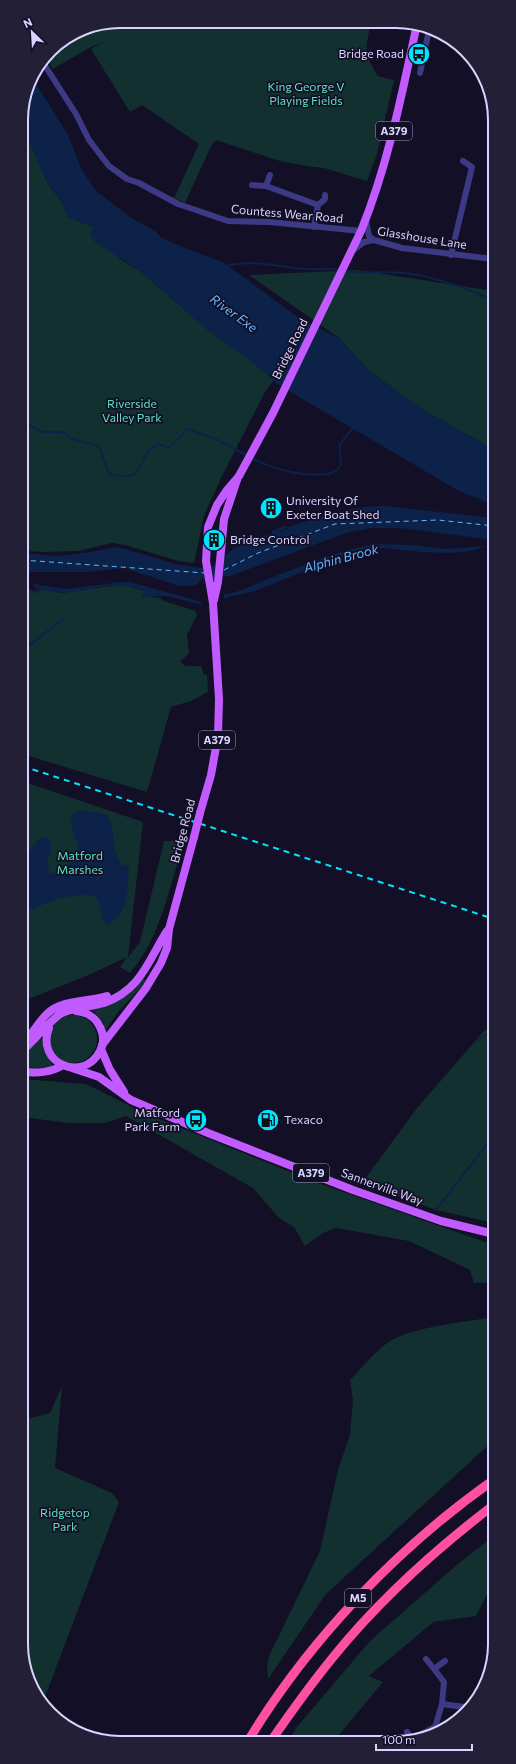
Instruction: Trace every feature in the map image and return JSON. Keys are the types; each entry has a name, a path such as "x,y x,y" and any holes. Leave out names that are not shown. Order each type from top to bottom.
{"highway":[{"name":"M5","path":"251,1736 283,1689 320,1641 360,1597 420,1539 488,1485"},
{"name":"M5","path":"275,1736 335,1655 376,1610 413,1572 453,1536 488,1509"}],"main road":[{"name":"Bridge Road","path":"102,1047 154,975 167,948 169,929 211,775 218,736 219,699 213,603 206,561 208,527 222,497 239,476 266,426 361,231 394,130 416,30"},
{"name":"Bridge Road","path":"213,603 218,578 220,545 224,520 239,476"},
{"name":"A379","path":"66,1066 53,1058 47,1047 46,1033 54,1019 62,1014 98,1005 117,997 137,982 169,929"},
{"name":"A379","path":"28,1036 42,1019 54,1008 108,996 122,989 141,974"},
{"name":"A379","path":"28,1072 47,1072 66,1066 80,1067 87,1065 97,1056 102,1047 101,1029 95,1019 85,1013 71,1011"},
{"name":"A379","path":"28,1045 50,1025"},
{"name":"Sannerville Way","path":"102,1047 116,1082 131,1100"},
{"name":"Sannerville Way","path":"66,1066 99,1077 131,1100 208,1133 353,1190 442,1221 488,1232"}],"street":[{"path":"420,73 428,34"},
{"name":"Countess Wear Road","path":"46,66 76,114 89,140 109,166 116,173 127,179 139,183 178,204 228,221 269,222 361,231"},
{"path":"451,255 475,168 463,161"},
{"path":"266,186 270,175"},
{"path":"252,186 266,186 318,205"},
{"path":"314,226 318,205 325,199 325,195"},
{"path":"366,219 367,231 369,236 374,240"},
{"name":"Glasshouse Lane","path":"351,253 364,242 374,240 402,248 488,259"},
{"path":"426,1659 444,1682 442,1704 434,1728"},
{"path":"434,1669 445,1661"},
{"path":"442,1704 463,1707"}],"green space":[{"name":"King George V Playing Fields","path":"114,28 370,28 367,40 367,51 370,61 378,76 394,80 377,154 367,181 324,168 280,161 216,140 211,146 185,203 174,198 199,144 142,105 130,112 91,49 108,40 89,48 53,69 49,62 64,47 74,40 96,31"},
{"name":"Riverside Valley Park","path":"28,138 47,182 61,201 68,217 93,227 120,259 140,271 208,330 258,366 274,380 265,392 221,478 204,516 194,563 178,561 125,545 112,543 78,551 28,551"},
{"path":"358,270 488,290 488,447 427,412 370,372 339,338 249,275"},
{"path":"117,585 127,586 149,592 150,597 161,598 161,600 195,611 197,615 187,635 189,653 180,662 186,666 201,666 204,675 207,674 208,692 191,701 171,707 147,792 28,756 28,588 35,593 43,589 62,593"},
{"name":"Matford Marshes","path":"28,783 143,822 128,957 140,942 164,841 184,841 169,893 157,927 141,959 130,973 120,967 127,957 91,974 28,999"},
{"path":"143,979 147,981 118,1012 106,1030 102,1020 91,1009 136,987"},
{"path":"73,1015 82,1017 90,1022 95,1030 97,1039 95,1048 90,1056 82,1061 73,1063 64,1061 56,1056 51,1048 49,1039 51,1030 56,1022 64,1017"},
{"path":"488,1029 488,1222 436,1210 362,1183 417,1108 484,1031"},
{"path":"41,1038 45,1052 53,1066 28,1067 28,1049"},
{"path":"28,1079 86,1084 142,1112 315,1182 488,1243 488,1282 474,1283 470,1270 409,1241 336,1228 323,1233 305,1246 294,1227 279,1218 253,1188 126,1116 105,1123 68,1123 28,1118"},
{"path":"488,1318 488,1445 326,1594 268,1679 267,1666 269,1656 320,1551 338,1470 350,1435 353,1401 350,1380 370,1358 392,1340 415,1331"},
{"name":"Ridgetop Park","path":"62,1386 55,1468 112,1493 119,1502 45,1697 33,1674 28,1650 28,1419 50,1413"},
{"path":"488,1540 488,1592 476,1616 433,1622 369,1676 383,1682 338,1736 292,1736 296,1728 370,1641 459,1563"}],"water":[{"name":"River Exe","path":"36,83 68,135 82,170 97,192 133,219 155,231 162,238 223,262 299,318 339,338 370,372 427,412 488,447 488,503 459,491 277,384 269,375 208,330 140,271 95,242 90,235 93,227 68,217 61,201 47,181 28,139 28,114 31,96"},
{"path":"373,506 386,506 488,517 488,539 400,528 372,528 346,533 228,577 225,576 202,579 196,585 190,586 179,586 124,568 88,572 28,572 28,554 57,556 118,547 176,564 201,568 213,566 234,548 272,533 272,531 286,525 287,528 277,532 288,529 288,527 336,512"},
{"path":"375,544 414,545 446,549 485,546 475,550 449,553 380,548 364,551 332,560 254,591 224,599 224,594 241,590 320,559 347,550"},
{"path":"130,582 202,602 201,605 168,596 142,597 141,594 148,592 127,586 115,585 69,592 57,592 45,591 33,586 34,584 66,589"},
{"path":"80,810 106,814 112,825 115,852 122,865 129,865 128,891 124,906 121,913 108,925 104,923 97,898 89,895 70,896 48,902 28,911 28,854 40,839 43,837 49,838 51,850 47,861 50,873 54,874 73,862 77,857 78,847 70,820 73,814"}],"waterway":[{"path":"227,266 255,263 303,269 340,270"},
{"path":"344,271 397,272 427,277 488,298"},
{"path":"28,425 42,432 63,432 69,438 94,444 99,447 109,474 122,476 130,476 136,472 151,449 159,444 169,448 188,429 218,440 248,456"},
{"path":"252,458 279,469 308,474 328,474 334,472 340,466 340,444 353,428"},
{"name":"Alphin Brook","path":"34,592 41,587"},
{"path":"28,646 63,619"},
{"path":"478,1040 488,1034"},
{"path":"436,1210 488,1143"}],"ferry route":[{"path":"224,570 258,553 335,524 438,520 488,525"},
{"path":"28,560 205,573"}],"railway":[{"path":"28,768 488,917"}],"place":[{"name":"Bridge Road","path":"419,54"},
{"name":"University Of Exeter Boat Shed","path":"271,508"},
{"name":"Bridge Control","path":"214,540"},
{"name":"Matford Park Farm","path":"196,1120"},
{"name":"Texaco","path":"268,1120"}]}
